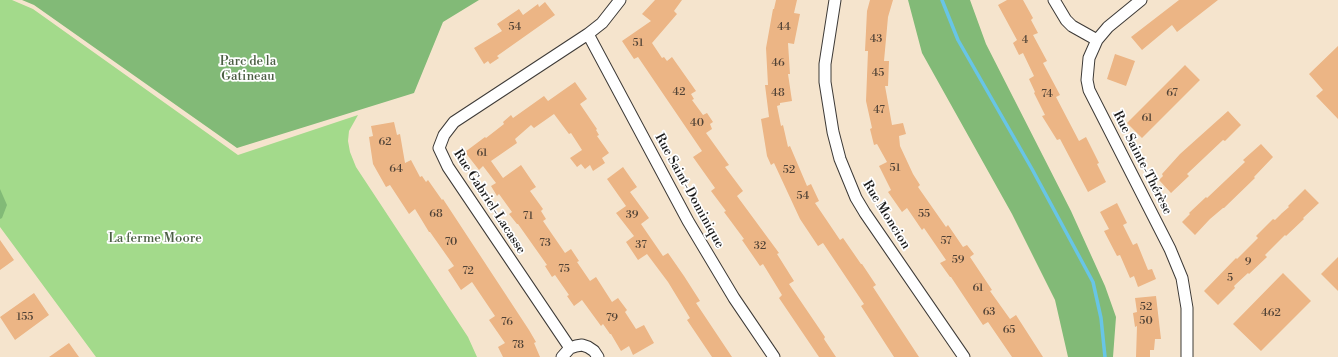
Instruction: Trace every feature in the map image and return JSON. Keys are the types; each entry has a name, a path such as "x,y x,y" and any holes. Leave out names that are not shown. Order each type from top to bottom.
{"street":[{"name":"Rue Gabriel-Lacasse","path":"570,348 444,162 439,148 444,135 454,122 588,34 602,23 620,0"},
{"name":"Rue Moncion","path":"835,0 825,64 825,82 833,132 840,158 856,198 865,213 964,357"},
{"path":"1054,0 1066,20 1072,26 1096,40"},
{"name":"Rue Sainte-Thérèse","path":"1141,0 1108,27 1096,40 1088,64 1088,90 1146,203 1182,278 1187,308 1187,357"},
{"name":"Rue Saint-Dominique","path":"588,34 692,227 734,298 774,357"},
{"path":"562,357 570,348 582,345 594,351 598,357"}],"green space":[{"name":"La ferme Moore","path":"0,0 12,0 33,9 238,155 358,115 349,131 348,141 350,152 356,167 468,337 477,357 96,357 0,227"},
{"name":"Parc de la Gatineau","path":"22,0 479,0 443,22 414,93 237,148 34,5"},
{"path":"908,0 970,0 986,44 1071,211 1105,286 1116,317 1113,357 1068,357 1055,300 1012,214 922,53"},
{"path":"0,189 7,205 2,218 0,219"}],"building":[{"path":"655,0 682,0 674,11 677,14 652,43 662,58 664,57 667,61 672,57 696,91 691,94 694,99 692,100 703,115 707,113 713,122 710,124 712,129 706,133 729,165 725,167 743,191 737,196 779,253 777,254 794,281 789,284 825,337 824,339 836,357 819,357 779,298 782,295 763,264 760,266 742,240 744,239 711,191 715,188 693,157 702,151 638,57 634,59 622,41 651,21 642,14"},
{"path":"776,0 797,0 794,13 800,14 794,44 788,43 790,74 788,74 792,101 780,103 780,105 777,106 781,126 783,125 788,147 790,146 807,186 811,184 819,201 815,203 840,240 843,238 862,264 876,285 873,287 919,357 894,357 861,306 864,304 823,243 818,246 800,219 774,163 771,165 767,156 761,119 769,117 765,85 768,85 766,48"},
{"path":"870,0 893,0 888,17 884,61 889,61 888,86 885,86 892,125 903,123 906,134 899,136 900,146 913,174 920,185 918,187 946,227 948,225 963,247 967,245 974,254 970,257 992,290 990,291 1010,319 1016,315 1043,357 1012,357 988,322 983,325 940,263 946,260 924,228 922,230 907,208 902,212 888,192 891,190 879,166 887,162 877,144 874,145 866,101 868,51 865,51 867,11"},
{"path":"1007,0 1023,0 1033,18 1031,20 1038,33 1033,35 1047,61 1043,63 1060,95 1056,97 1079,141 1086,137 1099,163 1097,164 1106,182 1088,192 1060,139 1057,140 1042,116 1045,115 1029,79 1034,76 1023,53 1019,55 1013,43 1017,40 998,5"},
{"path":"1179,0 1218,0 1177,32 1172,25 1142,50 1131,37"},
{"path":"545,2 555,15 497,56 499,58 490,64 488,61 484,64 474,48 502,31 497,24 519,9 523,15 538,4 539,7"},
{"path":"1338,46 1338,119 1316,96 1323,90 1309,74"},
{"path":"1115,54 1135,61 1126,86 1107,79"},
{"path":"1185,65 1200,80 1142,138 1127,123"},
{"path":"575,82 587,99 580,104 597,129 596,130 599,135 597,136 609,153 602,158 605,163 593,171 590,165 585,169 581,164 577,167 570,158 582,150 571,133 569,134 554,114 534,128 531,125 515,139 517,143 491,161 503,178 521,165 536,187 530,191 543,209 541,211 546,219 543,221 565,253 571,249 579,261 577,262 590,281 596,277 612,302 618,298 627,310 625,312 636,329 644,325 654,343 633,355 629,346 621,351 611,334 603,324 601,326 582,300 574,306 567,296 569,295 555,275 552,277 545,266 547,265 518,224 509,214 512,212 499,194 497,196 491,186 496,183 483,166 479,170 465,152 504,124 503,122 511,115 513,118 544,96 548,101"},
{"path":"1228,111 1241,125 1187,174 1189,176 1171,193 1159,180 1163,176 1162,174 1180,154"},
{"path":"394,122 397,135 400,134 405,163 411,160 420,177 422,176 426,182 428,180 442,200 443,199 529,330 536,342 534,343 540,357 503,357 498,347 505,343 489,320 495,316 472,282 461,290 448,270 454,266 429,232 415,209 409,214 390,185 386,187 373,164 369,137 373,136 371,126"},
{"path":"1261,144 1273,157 1254,177 1255,178 1224,208 1210,219 1195,235 1182,222 1190,214 1189,213 1245,162 1243,160"},
{"path":"623,167 637,187 630,192 649,218 641,224 663,256 668,253 684,276 700,301 696,303 732,357 712,357 687,320 690,318 668,282 647,254 638,260 626,242 634,236 616,213 626,206 607,179"},
{"path":"1305,189 1319,203 1265,255 1267,257 1234,286 1235,288 1218,305 1204,291 1258,238 1256,236 1273,219 1275,220 1289,207 1288,206"},
{"path":"1117,203 1127,223 1123,225 1133,245 1137,243 1148,270 1152,269 1156,279 1138,287 1134,276 1130,278 1120,255 1117,256 1104,231 1109,229 1100,212"},
{"path":"0,240 14,260 0,270"},
{"path":"1338,257 1338,291 1321,274"},
{"path":"1283,273 1311,301 1261,351 1233,324"},
{"path":"34,293 49,315 15,340 0,317"},
{"path":"1156,296 1161,339 1155,339 1154,350 1150,350 1150,357 1136,357 1137,326 1135,327 1133,313 1137,312 1135,298"},
{"path":"69,343 79,357 49,357"}],"waterway":[{"path":"942,0 958,40 1032,169 1093,282 1101,318 1105,357"}]}
